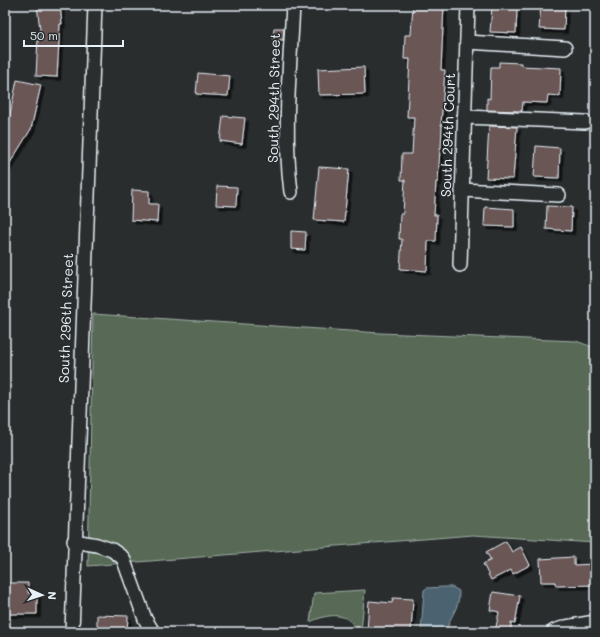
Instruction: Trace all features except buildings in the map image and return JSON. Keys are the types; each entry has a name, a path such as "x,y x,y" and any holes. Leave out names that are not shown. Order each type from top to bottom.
{"street":[{"name":"South 296th Street","path":"72,632 74,541 95,5"},
{"name":"South 294th Street","path":"291,192 288,174 288,101 293,5"},
{"name":"South 294th Court","path":"460,266 468,5"},
{"path":"467,42 565,48"},
{"path":"464,117 585,122"},
{"path":"462,190 559,196"},
{"path":"74,541 97,545 112,550 123,558 145,619 153,632"},
{"path":"554,631 566,627 595,622"}],"green space":[{"path":"93,314 380,333 576,341 595,348 595,543 473,535 88,566"},
{"path":"365,590 361,632 357,632 349,620 343,617 323,617 310,622 314,593"}],"water":[{"path":"452,587 459,591 458,604 449,622 447,632 421,632 424,590 427,588"}]}
